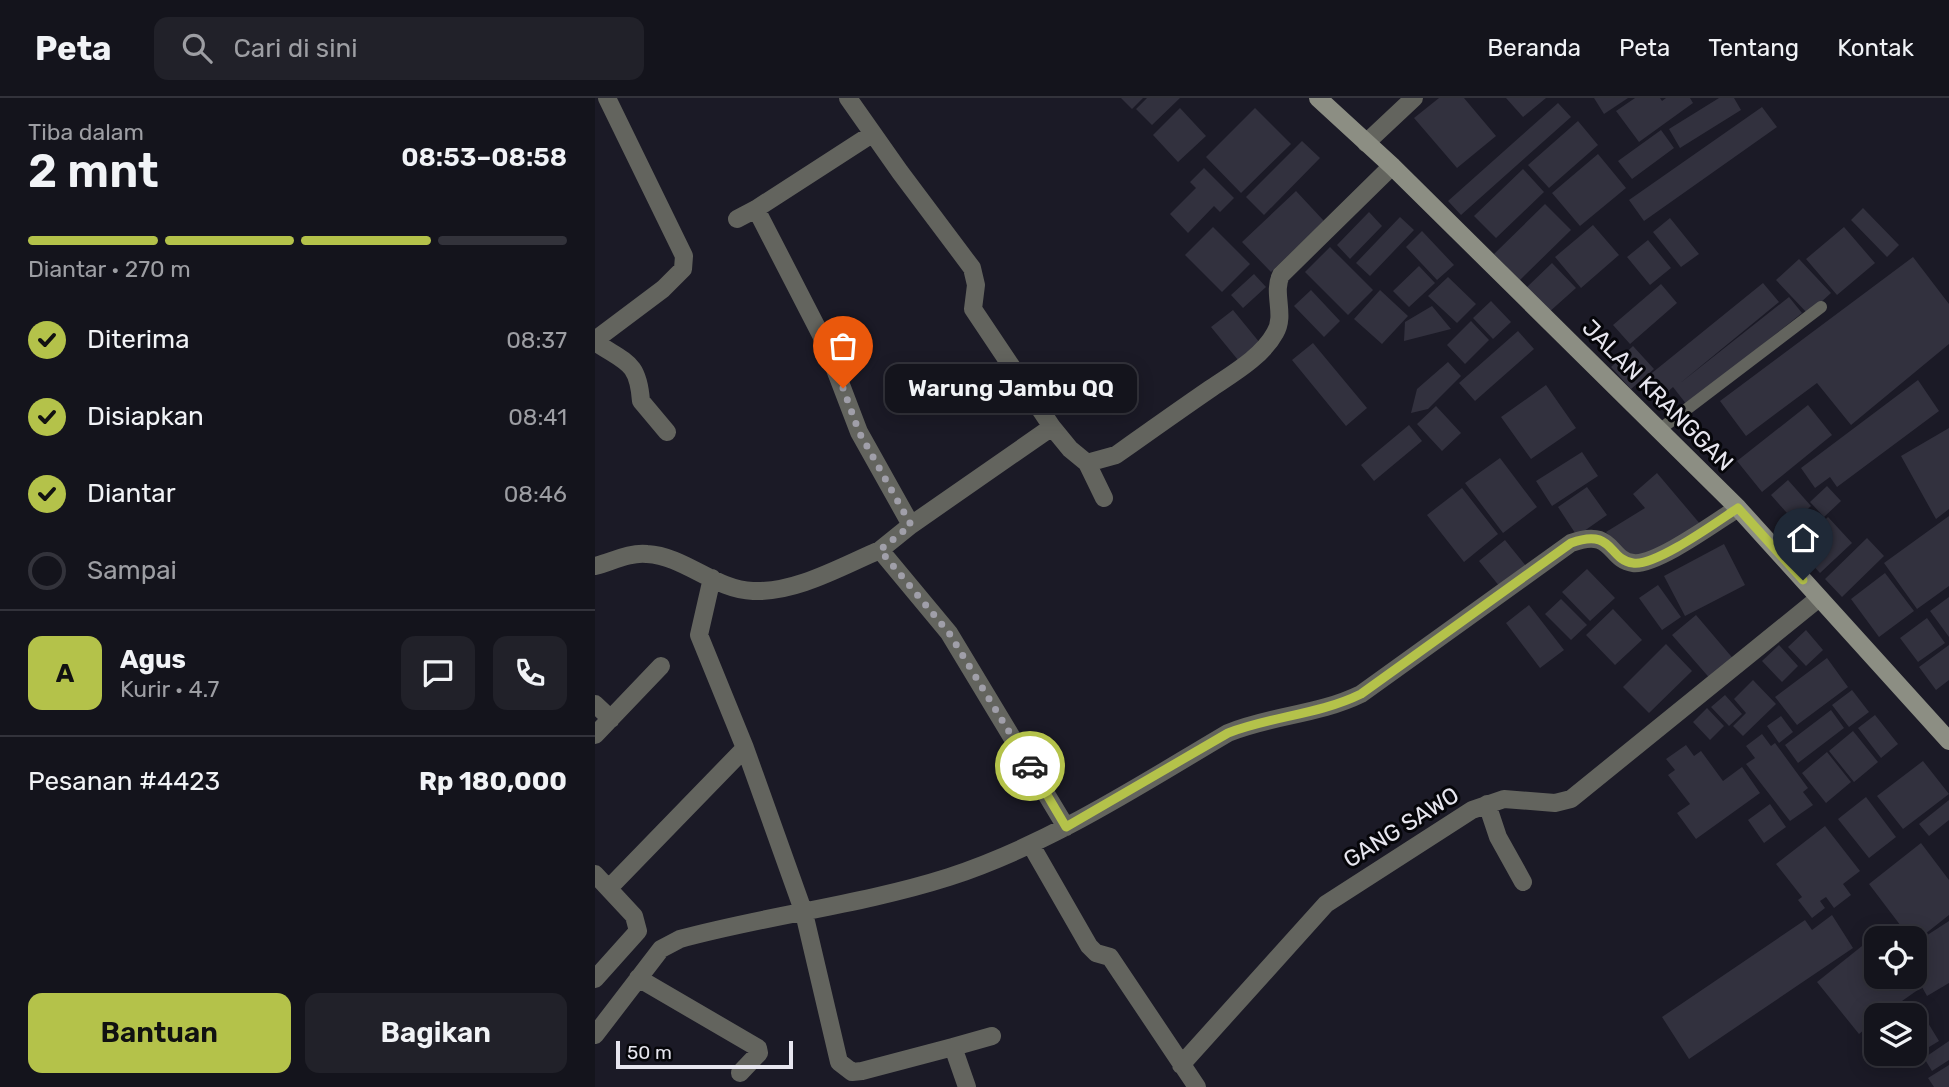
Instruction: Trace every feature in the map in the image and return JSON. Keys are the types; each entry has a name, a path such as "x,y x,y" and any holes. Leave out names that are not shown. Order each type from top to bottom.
{"main road":[{"name":"JALAN KRANGGAN","path":"1318,98 1392,166 1738,508 1949,740"}],"street":[{"path":"607,98 684,256 683,269 674,279 595,341 635,371 642,388 641,401 650,415 667,432"},
{"path":"848,98 972,268 976,285 973,309 1052,427 1070,449 1087,463 1104,498"},
{"path":"1366,143 1413,98"},
{"path":"737,219 872,134"},
{"path":"1087,463 1116,455 1263,349 1277,331 1277,283 1281,275 1392,166"},
{"path":"756,209 825,343 859,432 911,525"},
{"path":"595,566 644,553 660,556 734,588 770,590 800,583 880,550 911,525 1052,427"},
{"path":"595,1035 661,949 680,940 947,878 1031,845 1228,733 1255,723 1329,708 1361,694 1571,543 1586,539 1599,540 1612,546 1624,560 1637,563 1670,551 1738,508"},
{"path":"880,550 949,633 1066,827"},
{"path":"712,578 699,635 745,748 804,913 839,1062 846,1069 862,1071 992,1036"},
{"name":"GANG SAWO","path":"1181,1065 1326,904 1472,810 1504,799 1555,803 1571,799 1819,598"},
{"path":"595,735 661,666"},
{"path":"595,704 611,719"},
{"path":"610,887 745,748"},
{"path":"1487,804 1502,846 1523,882"},
{"path":"1031,845 1089,946 1095,953 1110,957 1197,1087"},
{"path":"595,874 610,887 634,916 638,932 595,979"},
{"path":"638,978 758,1048 759,1054 740,1073"},
{"path":"953,1047 967,1087"}],"lane":[{"path":"1658,431 1821,307"}],"building":[{"path":"1121,98 1143,98 1132,109"},
{"path":"1147,98 1180,98 1152,125 1136,109"},
{"path":"1439,98 1464,98 1496,136 1457,168 1414,118"},
{"path":"1506,98 1546,98 1523,117"},
{"path":"1594,98 1628,98 1604,114"},
{"path":"1635,98 1660,98 1662,101 1666,98 1690,98 1693,103 1639,142 1616,111"},
{"path":"1719,98 1734,98 1741,110 1680,148 1669,129"},
{"path":"1558,103 1571,117 1461,215 1448,201"},
{"path":"1762,107 1777,127 1644,221 1629,200"},
{"path":"1180,108 1206,136 1178,162 1153,135"},
{"path":"1255,108 1291,144 1241,193 1206,157"},
{"path":"1578,121 1598,145 1549,188 1528,165"},
{"path":"1661,130 1674,148 1632,179 1618,161"},
{"path":"1302,141 1320,158 1264,215 1246,197"},
{"path":"1598,154 1626,188 1580,226 1552,193"},
{"path":"1204,168 1234,198 1220,212 1214,206 1188,233 1170,214 1196,188 1190,182"},
{"path":"1523,169 1544,192 1496,238 1474,216"},
{"path":"1296,191 1324,221 1271,272 1242,242"},
{"path":"1545,204 1571,230 1520,280 1494,254"},
{"path":"1863,208 1899,245 1887,257 1851,220"},
{"path":"1369,212 1382,226 1350,259 1337,245"},
{"path":"1400,217 1414,230 1370,276 1356,263"},
{"path":"1670,218 1699,254 1681,267 1653,232"},
{"path":"1593,225 1619,255 1581,288 1555,257"},
{"path":"1213,227 1250,264 1222,292 1185,255"},
{"path":"1844,227 1875,263 1837,295 1806,259"},
{"path":"1422,231 1454,265 1437,280 1406,247"},
{"path":"1648,240 1671,268 1650,285 1627,257"},
{"path":"1330,247 1373,290 1348,315 1305,272"},
{"path":"1913,257 1949,304 1949,344 1851,425 1817,383 1746,436 1720,401"},
{"path":"1799,259 1831,293 1808,314 1776,280"},
{"path":"1552,263 1576,288 1548,313 1526,288"},
{"path":"1419,266 1435,283 1409,307 1393,291"},
{"path":"1254,274 1266,287 1243,308 1231,295"},
{"path":"1448,277 1476,304 1457,323 1428,296"},
{"path":"1763,283 1779,302 1679,384 1789,297 1802,313 1687,405 1673,387 1663,396 1647,377"},
{"path":"1661,284 1677,303 1630,344 1613,325"},
{"path":"1311,290 1340,321 1324,337 1294,306"},
{"path":"1380,290 1408,316 1382,344 1354,319"},
{"path":"1491,301 1511,322 1493,339 1473,318"},
{"path":"1432,306 1451,329 1404,341 1405,322"},
{"path":"1233,310 1260,343 1238,360 1211,327"},
{"path":"1471,321 1489,340 1465,364 1447,345"},
{"path":"1518,331 1534,349 1475,401 1459,383"},
{"path":"1313,343 1367,408 1346,426 1292,360"},
{"path":"1633,346 1654,369 1631,389 1611,367"},
{"path":"1448,362 1461,376 1428,409 1411,413 1417,389"},
{"path":"1918,380 1939,411 1837,487 1830,477 1815,488 1801,468"},
{"path":"1546,385 1576,428 1531,459 1501,417"},
{"path":"1808,405 1832,435 1762,492 1737,461"},
{"path":"1436,406 1461,433 1442,451 1417,424"},
{"path":"1409,425 1422,441 1374,481 1361,465"},
{"path":"1949,428 1949,509 1936,519 1901,456"},
{"path":"1582,452 1598,476 1552,506 1536,481"},
{"path":"1500,458 1537,507 1503,533 1465,483"},
{"path":"1657,473 1701,525 1677,546 1631,560 1606,532 1645,508 1633,494"},
{"path":"1788,480 1811,506 1794,521 1771,495"},
{"path":"1827,486 1841,501 1824,517 1810,502"},
{"path":"1587,487 1607,515 1577,536 1558,507"},
{"path":"1462,488 1498,534 1464,562 1427,515"},
{"path":"1949,516 1949,586 1917,609 1884,563"},
{"path":"1828,517 1852,543 1820,573 1796,547"},
{"path":"1867,538 1884,556 1842,597 1825,579"},
{"path":"1505,540 1526,566 1500,587 1479,561"},
{"path":"1724,544 1745,585 1685,616 1664,576"},
{"path":"1587,569 1615,598 1590,621 1562,592"},
{"path":"1885,573 1914,611 1879,637 1851,599"},
{"path":"1658,585 1681,617 1662,630 1639,598"},
{"path":"1949,597 1949,637 1930,611"},
{"path":"1561,599 1587,625 1571,640 1545,614"},
{"path":"1529,605 1564,650 1540,668 1506,623"},
{"path":"1613,609 1642,640 1615,665 1586,635"},
{"path":"1696,615 1736,662 1713,682 1672,635"},
{"path":"1927,618 1945,643 1918,662 1900,638"},
{"path":"1806,630 1823,650 1806,666 1788,647"},
{"path":"1666,644 1692,671 1649,713 1623,687"},
{"path":"1779,645 1798,666 1782,682 1762,661"},
{"path":"1949,645 1949,680 1936,690 1919,667"},
{"path":"1827,658 1848,687 1797,725 1775,697"},
{"path":"1753,680 1776,704 1743,736 1733,726 1746,713 1734,699"},
{"path":"1852,690 1869,712 1849,727 1832,705"},
{"path":"1725,695 1742,714 1729,726 1711,707"},
{"path":"1707,708 1724,726 1710,740 1693,722"},
{"path":"1831,710 1844,728 1798,763 1785,745"},
{"path":"1875,715 1898,744 1881,758 1858,728"},
{"path":"1781,716 1793,732 1779,743 1767,726"},
{"path":"1853,731 1878,762 1854,782 1829,751"},
{"path":"1762,734 1771,746 1775,743 1808,788 1803,792 1813,805 1790,821 1746,764 1755,758 1746,746"},
{"path":"1686,745 1694,756 1701,751 1723,781 1742,767 1760,793 1696,839 1677,813 1690,804 1668,775 1675,770 1666,759"},
{"path":"1827,752 1851,782 1826,803 1802,773"},
{"path":"1923,761 1949,794 1903,829 1877,796"},
{"path":"1866,797 1896,837 1869,858 1838,819"},
{"path":"1949,800 1949,820 1929,836 1919,824"},
{"path":"1770,804 1786,827 1764,843 1748,820"},
{"path":"1825,826 1860,871 1843,884 1851,895 1834,908 1826,897 1820,901 1825,908 1812,918 1798,900 1802,897 1776,864"},
{"path":"1921,843 1949,880 1949,915 1927,932 1927,926 1901,926 1869,884"},
{"path":"1832,915 1853,948 1689,1059 1662,1017 1805,920 1812,930"},
{"path":"1949,921 1949,983 1927,996 1923,989 1927,989 1927,935"},
{"path":"1864,944 1864,989 1919,989 1899,1003 1864,1003 1864,1030 1859,1034 1817,982"},
{"path":"1927,1021 1939,1041 1927,1048"},
{"path":"1949,1041 1949,1060 1932,1071 1927,1063 1927,1056"},
{"path":"1949,1065 1949,1087 1934,1087 1928,1078"}],"way so far":[{"path":"843,388 859,432 911,525 880,550 949,633 1030,766"}],"place":[{"name":"Warung Jambu QQ","path":"843,388"}],"route":[{"path":"1030,766 1066,827 1228,733 1255,723 1339,705 1361,694 1571,543 1579,540 1605,542 1624,560 1633,564 1670,551 1738,508 1803,580"}]}
